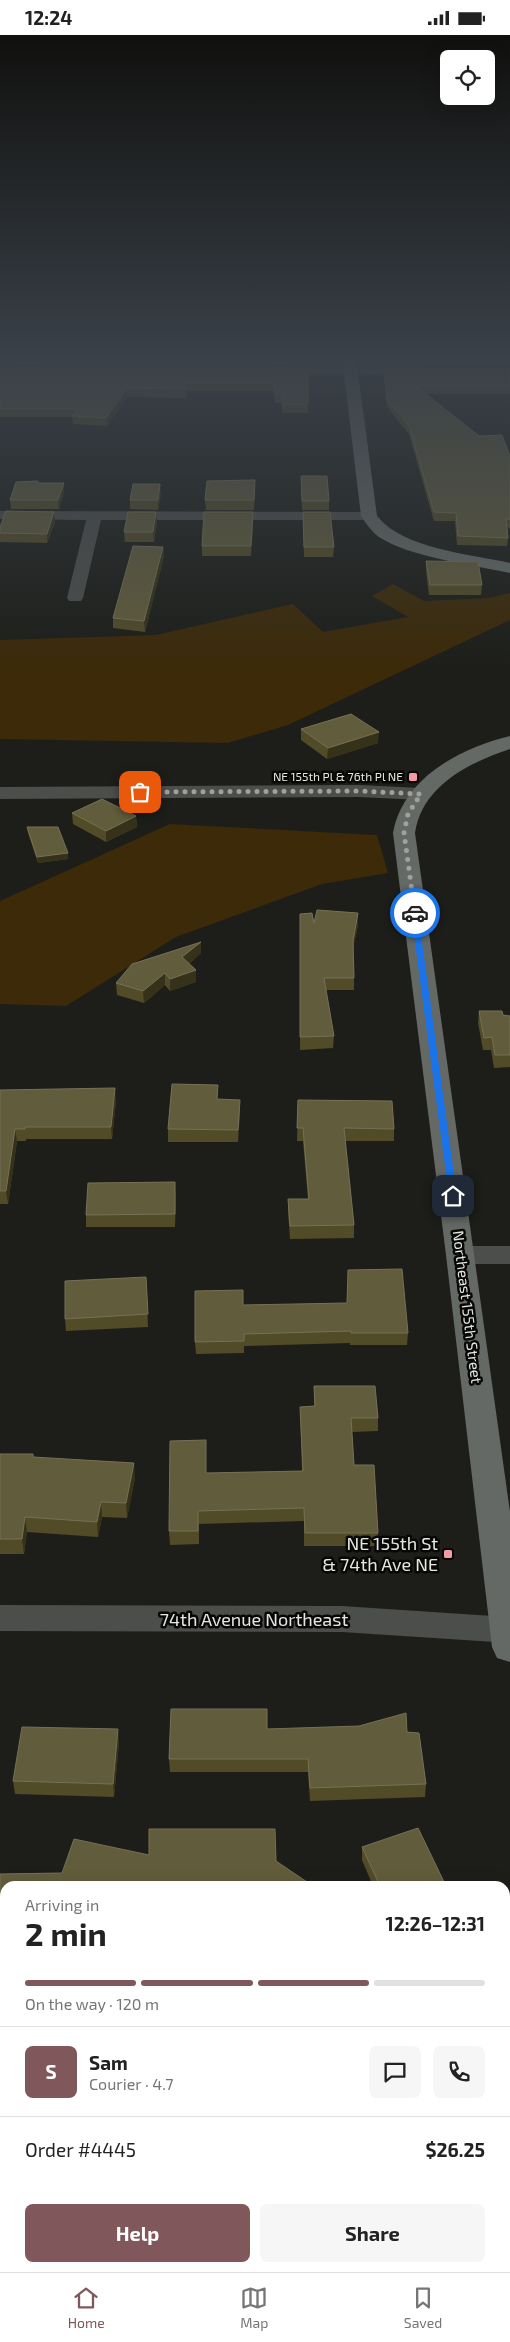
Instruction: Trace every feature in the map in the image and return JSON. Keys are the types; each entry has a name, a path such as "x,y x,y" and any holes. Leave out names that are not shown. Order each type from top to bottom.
{"street":[{"path":"362,461 369,516 387,535 407,543 510,568"},
{"path":"0,515 94,517 369,516"},
{"path":"75,598 94,517"},
{"name":"Northeast 155th Street","path":"509,1638 461,1255 404,833 408,814 421,794 440,777 466,758 510,742"},
{"path":"0,793 359,791 421,794"},
{"path":"461,1255 510,1255"},
{"name":"74th Avenue Northeast","path":"0,1619 342,1619 509,1638"}],"shaded area":[{"path":"393,584 424,601 489,598 510,593 510,620 288,725 228,743 0,739 0,640 156,635 293,604 323,632 408,617 372,596"},
{"path":"170,824 377,835 388,873 322,884 176,937 66,1006 0,1004 0,901"}],"building":[{"path":"419,461 510,461 510,520 506,518 508,538 458,536 456,513 434,512"},
{"path":"301,476 327,476 329,501 302,501"},
{"path":"255,480 254,500 205,500 207,481"},
{"path":"38,481 38,483 64,483 58,500 10,500 16,482"},
{"path":"133,484 160,484 158,500 130,500"},
{"path":"6,511 54,512 47,534 0,533 0,527"},
{"path":"128,512 156,512 153,532 124,532"},
{"path":"204,512 253,512 251,546 202,546"},
{"path":"303,512 330,512 334,547 304,547"},
{"path":"133,546 163,547 144,621 113,618"},
{"path":"426,561 478,562 482,585 430,585"},
{"path":"351,714 379,732 328,748 301,729"},
{"path":"102,799 136,816 106,831 72,813"},
{"path":"27,827 58,827 68,853 37,857"},
{"path":"317,910 358,913 353,941 354,978 324,978 334,1036 300,1037 300,914 312,913 314,923"},
{"path":"201,942 182,957 196,970 170,979 165,973 143,991 116,983 132,964"},
{"path":"479,1011 502,1011 503,1015 510,1016 510,1055 495,1055 492,1037 484,1038"},
{"path":"172,1084 218,1085 217,1099 240,1100 238,1130 168,1129"},
{"path":"115,1088 111,1127 25,1127 25,1129 15,1129 6,1191 0,1191 0,1090"},
{"path":"298,1100 392,1101 394,1129 344,1128 354,1225 290,1226 288,1199 309,1199 303,1128 297,1128"},
{"path":"175,1182 175,1214 86,1215 88,1183"},
{"path":"402,1269 408,1333 351,1333 351,1331 244,1334 244,1341 195,1342 195,1291 243,1290 243,1305 347,1303 348,1270"},
{"path":"146,1277 148,1314 65,1319 65,1281"},
{"path":"314,1386 375,1386 378,1418 351,1418 354,1465 374,1465 378,1533 305,1533 304,1508 198,1511 198,1531 169,1531 170,1441 206,1440 206,1473 303,1471 300,1407 315,1406"},
{"path":"0,1454 33,1454 33,1457 134,1463 126,1503 101,1502 97,1522 25,1517 22,1539 0,1539"},
{"path":"171,1709 267,1709 267,1729 359,1726 406,1713 407,1732 419,1733 426,1784 310,1788 308,1759 169,1759"},
{"path":"22,1727 118,1729 113,1784 13,1781"},
{"path":"418,1828 444,1881 378,1881 362,1847"},
{"path":"149,1829 275,1829 276,1861 306,1881 0,1881 0,1874 62,1873 74,1839 149,1855"}],"way so far":[{"path":"140,792 359,791 421,794 408,814 404,833 415,913"}],"place":[{"name":"NE 155th Pl & 76th Pl NE","path":"413,777"},
{"name":"NE 155th St & 74th Ave NE","path":"448,1554"}],"route":[{"path":"415,913 453,1196"}]}
